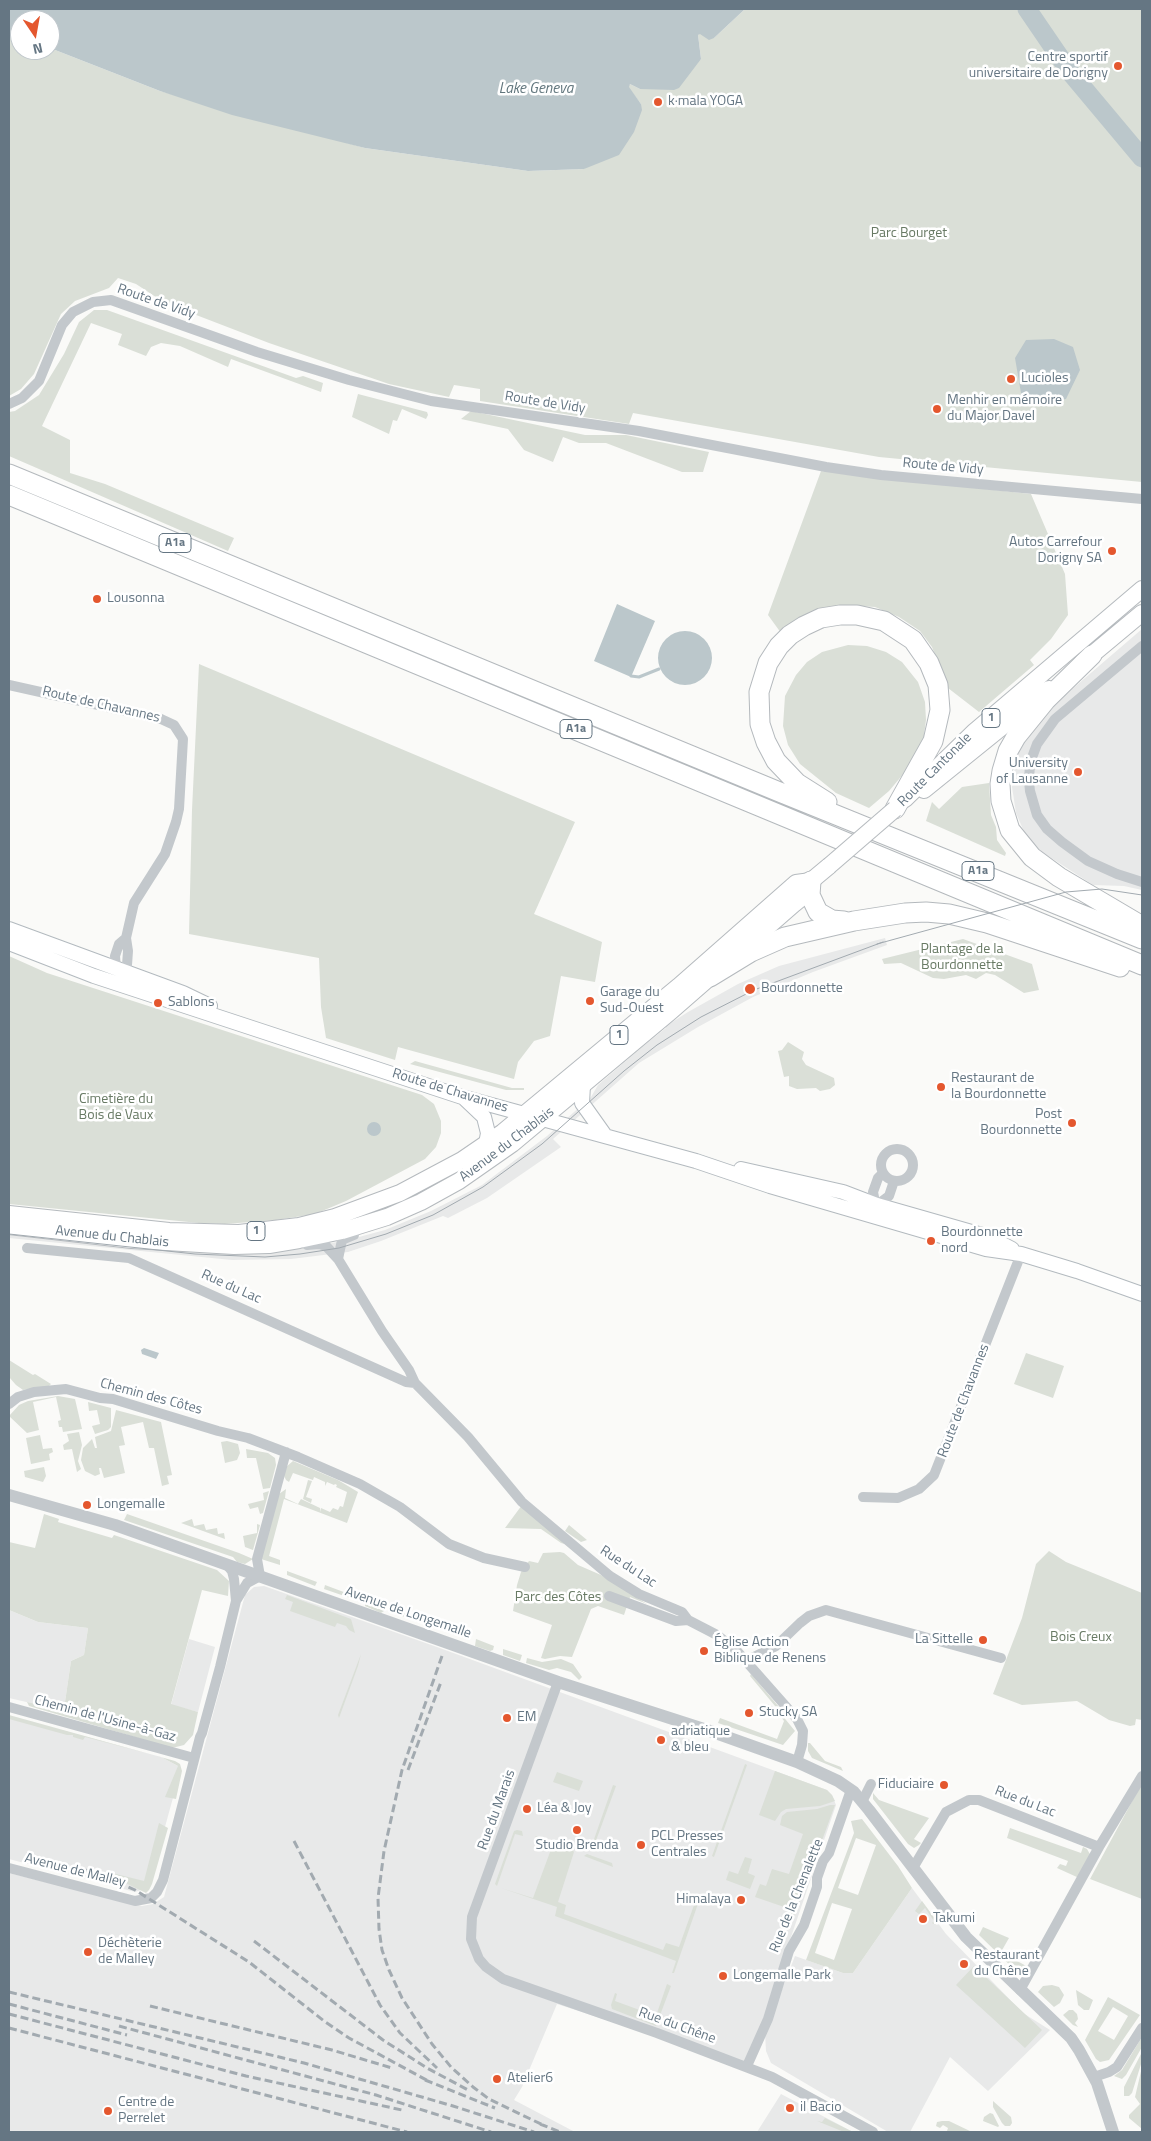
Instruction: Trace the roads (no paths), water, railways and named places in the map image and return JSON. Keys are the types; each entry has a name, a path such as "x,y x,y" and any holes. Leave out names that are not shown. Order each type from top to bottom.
{"highway":[{"name":"A1a","path":"9,474 776,791 883,832 1142,939"},
{"name":"A1a","path":"9,495 1142,965"},
{"path":"883,832 837,808 797,783 779,765 766,742 760,724 758,706 762,678 768,663 779,646 790,635 821,618 857,614 876,618 891,625 913,640 930,662 939,693 940,710 936,735 927,755 895,809"},
{"path":"1092,655 1046,700 1016,737 1008,751 1002,771 1000,784 1001,801 1010,830 1023,848 1036,861 1059,877 1142,926"},
{"path":"811,881 810,895 818,912 832,920 854,921"},
{"path":"710,977 771,942 806,931 905,913 948,914 987,922 1142,975"}],"main road":[{"name":"Route Cantonale","path":"895,809 927,775 975,731 1142,588"},
{"name":"Route Cantonale","path":"895,809 934,784 1142,613"},
{"name":"Avenue du Chablais","path":"9,1226 132,1240 234,1246 269,1245 342,1231 387,1217 422,1202 459,1181 500,1154 544,1119 805,895 811,881 895,809"},
{"name":"Avenue du Chablais","path":"9,1214 170,1231 240,1232 298,1226 335,1217 400,1193 433,1178 486,1144 679,986 796,883 811,881"},
{"name":"Route de Chavannes","path":"9,928 100,962 121,966 182,999 236,1022 462,1097 696,1160 770,1186 875,1210 986,1249 1021,1254 1137,1292"},
{"name":"Route de Chavannes","path":"9,943 74,969 182,999"},
{"path":"584,1085 580,1099 604,1134"},
{"path":"462,1097 484,1117 488,1124 486,1144"}],"street":[{"name":"Route de Vidy","path":"9,404 22,398 39,381 62,325 73,312 92,302 111,300 257,352 349,380 431,401 639,431 826,467 881,475 1142,499"},
{"path":"1142,646 1054,719 1037,744 1030,763 1029,782 1037,815 1062,842 1088,861 1117,874 1142,882"},
{"name":"Route de Chavannes","path":"9,685 161,719 174,724 183,739 176,822 165,854 134,903 126,938 119,944 121,966 110,975 32,946 9,943"},
{"path":"900,1150 907,1153 911,1158 913,1168 909,1176 903,1180 894,1181 883,1172 881,1166 887,1153 900,1150"},
{"path":"875,1210 874,1192 878,1178 883,1172"},
{"path":"875,1210 889,1196 894,1181"},
{"path":"338,1259 342,1240 372,1230 379,1226 387,1217"},
{"name":"Rue du Lac","path":"234,1246 252,1250 319,1244 326,1246 338,1259 382,1331 409,1370 415,1383 468,1437 522,1502 618,1581 639,1594 682,1612 688,1620 716,1635 733,1647 746,1661 797,1719 803,1731 802,1744 796,1762"},
{"name":"Rue du Lac","path":"27,1248 129,1258 406,1382 415,1383"},
{"name":"Route de Chavannes","path":"863,1497 898,1498 920,1489 934,1474 1021,1254"},
{"name":"Chemin des Côtes","path":"9,1404 25,1394 66,1389 100,1398 113,1399 218,1431 231,1433 286,1452 360,1484 400,1507 449,1544 484,1558 525,1567"},
{"path":"194,1758 213,1695 236,1601 247,1583 260,1576 257,1559 286,1452"},
{"name":"Avenue de Longemalle","path":"9,1494 115,1525 558,1682 655,1712 796,1762"},
{"path":"243,1570 250,1567 257,1559"},
{"path":"226,1564 232,1571 236,1601"},
{"path":"609,1596 676,1621 688,1620"},
{"path":"746,1661 776,1646 809,1616 826,1610 1001,1658"},
{"name":"Rue du Marais","path":"474,1949 471,1939 472,1917 558,1682"},
{"name":"Chemin de l'Usine-à-Gaz","path":"9,1707 194,1758"},
{"name":"Avenue de Malley","path":"9,1868 135,1901 153,1897 163,1880 194,1758"},
{"path":"796,1762 838,1781 856,1795 966,1937 1071,2038 1094,2077 1113,2132"},
{"path":"1020,1990 1099,1847 1142,1776"},
{"name":"Rue de la Chenalette","path":"747,2066 768,2020 789,1951 804,1925 817,1887 817,1878 823,1861 830,1853 856,1795"},
{"name":"Rue du Lac","path":"913,1868 946,1812 969,1800 979,1800 1099,1847"},
{"name":"Rue du Chêne","path":"474,1949 486,1967 503,1979 747,2066 780,2081 873,2132"},
{"path":"1094,2077 1117,2067 1142,2028"}],"water":[{"name":"Lake Geneva","path":"9,9 745,9 714,38 709,40 700,34 698,35 701,59 679,88 674,90 640,89 630,84 629,87 641,104 642,110 634,132 619,155 584,169 528,171 365,148 232,115 160,91 60,52 60,10 10,10 9,30"},
{"path":"1054,339 1073,347 1080,370 1066,399 1030,405 1022,399 1015,358 1026,340"},
{"path":"617,604 655,621 631,677 594,661"},
{"path":"680,631 690,631 700,635 708,643 712,658 708,673 700,681 690,685 680,685 670,681 662,673 658,663 658,653 662,643 670,635"},
{"path":"374,1122 379,1124 381,1129 379,1134 374,1136 369,1134 367,1129 369,1124"},
{"path":"144,1348 159,1353 156,1359 142,1354 141,1350"}],"waterway":[{"path":"1027,9 1070,72 1142,158"},
{"path":"631,676 639,677 659,669"}],"tram line":[{"path":"877,944 1066,892 1102,889 1142,895"},
{"path":"9,1234 195,1254 265,1257 339,1248 386,1234 433,1215 483,1187 542,1144 624,1071 657,1045 701,1017 754,990 883,942"}],"railway":[{"path":"442,1656 402,1770 384,1851 378,1898 382,1950 402,1998 432,2044 451,2067 489,2099 545,2126"},
{"path":"408,1770 441,1682"},
{"path":"294,1841 380,2005 400,2033 437,2068"},
{"path":"26,1854 100,1874 135,1890 249,1962 324,2021 349,2038 432,2083"},
{"path":"254,1941 383,2040 427,2068 470,2091"},
{"path":"9,1992 304,2063 453,2106 534,2132"},
{"path":"9,2004 127,2035"},
{"path":"150,2006 332,2050 392,2068"},
{"path":"9,2014 246,2076 402,2110"},
{"path":"119,2026 376,2095 491,2132"},
{"path":"9,2028 407,2132"},
{"path":"425,2080 495,2108"},
{"path":"540,2124 560,2132"}],"place":[{"name":"Centre sportif universitaire de Dorigny","path":"1118,66"},
{"name":"k·mala YOGA","path":"658,102"},
{"name":"Lucioles","path":"1011,379"},
{"name":"Menhir en mémoire du Major Davel","path":"937,409"},
{"name":"Autos Carrefour Dorigny SA","path":"1112,551"},
{"name":"Lousonna","path":"97,599"},
{"name":"University of Lausanne","path":"1078,772"},
{"name":"Bourdonnette","path":"750,989"},
{"name":"Garage du Sud-Ouest","path":"590,1001"},
{"name":"Sablons","path":"158,1003"},
{"name":"Restaurant de la Bourdonnette","path":"941,1087"},
{"name":"Post Bourdonnette","path":"1072,1123"},
{"name":"Bourdonnette nord","path":"931,1241"},
{"name":"Longemalle","path":"87,1505"},
{"name":"La Sittelle","path":"983,1640"},
{"name":"Église Action Biblique de Renens","path":"704,1651"},
{"name":"Stucky SA","path":"749,1713"},
{"name":"EM","path":"507,1718"},
{"name":"adriatique & bleu","path":"661,1740"},
{"name":"Fiduciaire","path":"944,1785"},
{"name":"Léa & Joy","path":"527,1809"},
{"name":"Studio Brenda","path":"577,1830"},
{"name":"PCL Presses Centrales","path":"641,1845"},
{"name":"Himalaya","path":"741,1900"},
{"name":"Takumi","path":"923,1919"},
{"name":"Déchèterie de Malley","path":"88,1952"},
{"name":"Restaurant du Chêne","path":"964,1964"},
{"name":"Longemalle Park","path":"723,1976"},
{"name":"Atelier6","path":"497,2079"},
{"name":"il Bacio","path":"790,2108"},
{"name":"Centre de Perrelet","path":"108,2111"}],"park label":[{"name":"Parc Bourget","path":"909,234"},
{"name":"Plantage de la Bourdonnette","path":"962,958"},
{"name":"Cimetière du Bois de Vaux","path":"116,1108"},
{"name":"Parc des Côtes","path":"558,1598"},
{"name":"Bois Creux","path":"1081,1638"}]}
